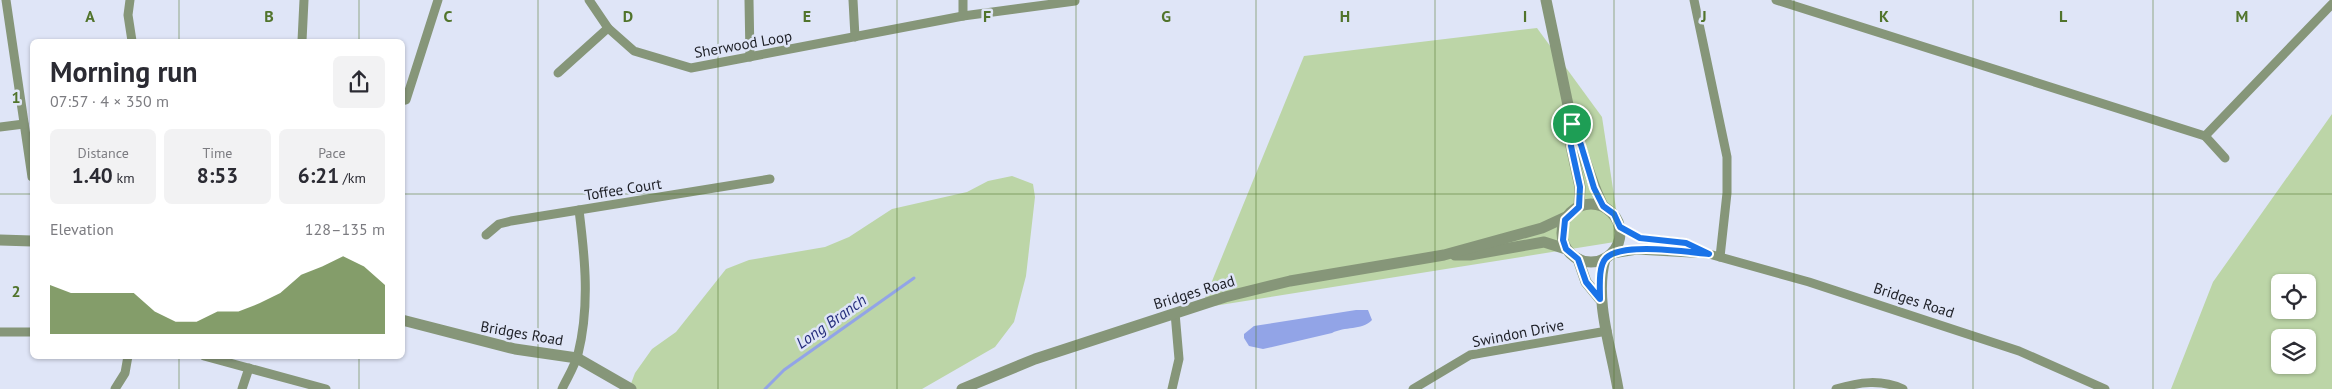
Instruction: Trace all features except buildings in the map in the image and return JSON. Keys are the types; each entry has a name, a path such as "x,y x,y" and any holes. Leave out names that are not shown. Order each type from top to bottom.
{"street":[{"path":"6,0 30,164"},
{"path":"130,0 128,15 132,39"},
{"path":"302,39 304,0"},
{"path":"405,100 438,0"},
{"name":"Sherwood Loop","path":"589,0 608,28 634,52 692,68 963,16 1075,1"},
{"path":"749,0 750,57"},
{"path":"853,0 855,37"},
{"path":"963,0 963,16"},
{"path":"1546,0 1572,124 1581,145 1594,188 1603,206 1614,214 1620,227 1620,241 1608,256 1600,280 1600,299 1618,389"},
{"path":"1694,0 1727,157 1727,193 1720,257"},
{"path":"1776,0 2204,136 2225,158"},
{"path":"2204,136 2332,4"},
{"path":"558,73 608,28"},
{"path":"0,127 24,124"},
{"path":"1572,124 1571,146 1580,187 1579,207"},
{"name":"Toffee Court","path":"486,235 499,224 511,221 770,179"},
{"path":"1603,206 1588,204 1579,207 1568,216 1562,230 1566,249 1578,259 1591,262 1608,256"},
{"path":"562,389 577,358 584,314 586,280 579,210"},
{"name":"Bridges Road","path":"962,389 1035,359 1225,297 1290,281 1444,255 1542,228 1568,216"},
{"name":"Bridges Road","path":"1620,227 1640,238 1686,243 1709,254 1809,282 2019,351 2105,389"},
{"path":"0,240 30,241"},
{"name":"Bridges Road","path":"1444,255 1470,255 1544,242 1566,249"},
{"name":"Bridges Road","path":"1608,256 1638,250 1709,254"},
{"path":"1578,259 1586,282 1600,299"},
{"path":"1172,389 1178,359 1175,313"},
{"name":"Bridges Road","path":"405,321 515,350 577,358 631,389"},
{"name":"Swindon Drive","path":"1413,389 1470,355 1607,330"},
{"path":"0,332 30,332"},
{"path":"116,389 125,374 128,359"},
{"path":"215,359 326,389"},
{"path":"242,389 249,368"},
{"path":"1836,389 1866,382 1889,382 1903,389"}],"green space":[{"path":"1537,28 1602,117 1621,241 1201,308 1304,56"},
{"path":"2332,114 2332,389 2171,389 2213,282"},
{"path":"1012,176 1033,184 1035,197 1026,276 1014,322 995,347 922,389 629,389 635,373 652,349 676,332 726,269 749,260 825,247 849,237 892,209 967,192 988,181"}],"water":[{"path":"1356,310 1368,310 1372,320 1363,326 1263,349 1249,346 1244,338 1244,334 1254,326"}],"waterway":[{"name":"Long Branch","path":"765,389 784,370 914,278"}],"route":[{"path":"1572,124 1581,145 1594,188 1603,206 1614,214 1620,227 1640,238 1686,243 1709,254 1638,250 1612,254 1605,259 1600,280 1600,299 1586,282 1578,259 1566,249 1563,240 1562,230 1565,220 1570,212 1579,207 1580,187 1571,146 1572,124"}]}
